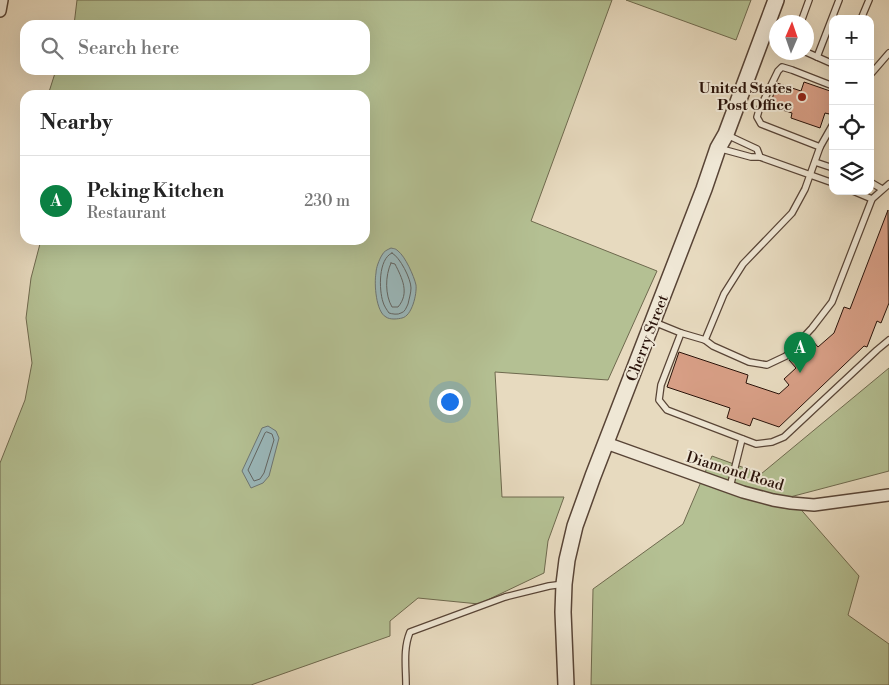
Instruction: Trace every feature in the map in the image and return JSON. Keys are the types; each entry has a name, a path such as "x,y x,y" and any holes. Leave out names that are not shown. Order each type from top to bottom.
{"street":[{"path":"0,11 2,0"},
{"name":"Cherry Street","path":"566,685 563,612 564,584 567,560 575,526 776,0"},
{"name":"Diamond Road","path":"606,443 730,487 773,500 814,505 889,495"}],"lane":[{"path":"804,15 809,0"},
{"path":"817,57 839,0"},
{"path":"863,15 869,0"},
{"path":"874,70 889,53"},
{"path":"814,56 829,62"},
{"path":"820,147 761,124 758,117 759,110 778,71 782,67 829,85"},
{"path":"705,340 724,294 743,264 792,213 805,189 820,147 829,131"},
{"path":"726,134 757,149 760,157"},
{"path":"718,148 751,158 760,157 829,181"},
{"path":"815,162 829,167"},
{"path":"874,184 882,189"},
{"path":"653,322 705,340 713,346 749,362 767,366 786,356 812,328 832,302 872,199 889,184"},
{"path":"862,195 872,199"},
{"path":"681,333 661,385 659,400 667,410 756,444 772,442 784,437 889,340"},
{"path":"730,487 742,439"},
{"path":"406,685 405,655 410,632 505,597 564,584"}],"green space":[{"path":"77,0 612,0 531,221 657,271 608,380 495,372 502,497 564,497 548,541 544,573 479,604 418,598 390,621 390,636 251,685 0,685 0,463 25,400 32,363 26,318 31,278 40,245 370,245 370,90 50,90 54,75 370,75 370,20 75,20"},
{"path":"626,0 751,0 736,40"},
{"path":"889,368 889,471 790,497 859,576 848,615 889,644 889,685 591,685 593,589 683,524 712,456 761,474"}],"water":[{"path":"391,248 401,254 416,285 415,299 409,313 402,318 396,319 388,318 380,310 375,278 381,257 384,252"},
{"path":"268,426 276,431 279,438 269,476 263,483 251,488 242,471 262,428"}],"building":[{"path":"804,82 829,91 829,114 825,113 820,128 791,118 792,113 770,106 777,83 801,91"},
{"path":"888,210 889,303 881,323 877,321 867,347 864,346 779,427 753,418 750,426 727,418 730,408 667,387 679,352 748,375 746,383 779,394 789,385 784,379 796,368 789,360 812,340 818,347 834,333 844,307 850,309"}],"place":[{"name":"United States Post Office","path":"802,97"},
{"name":"Peking Kitchen","path":"800,373"}]}
